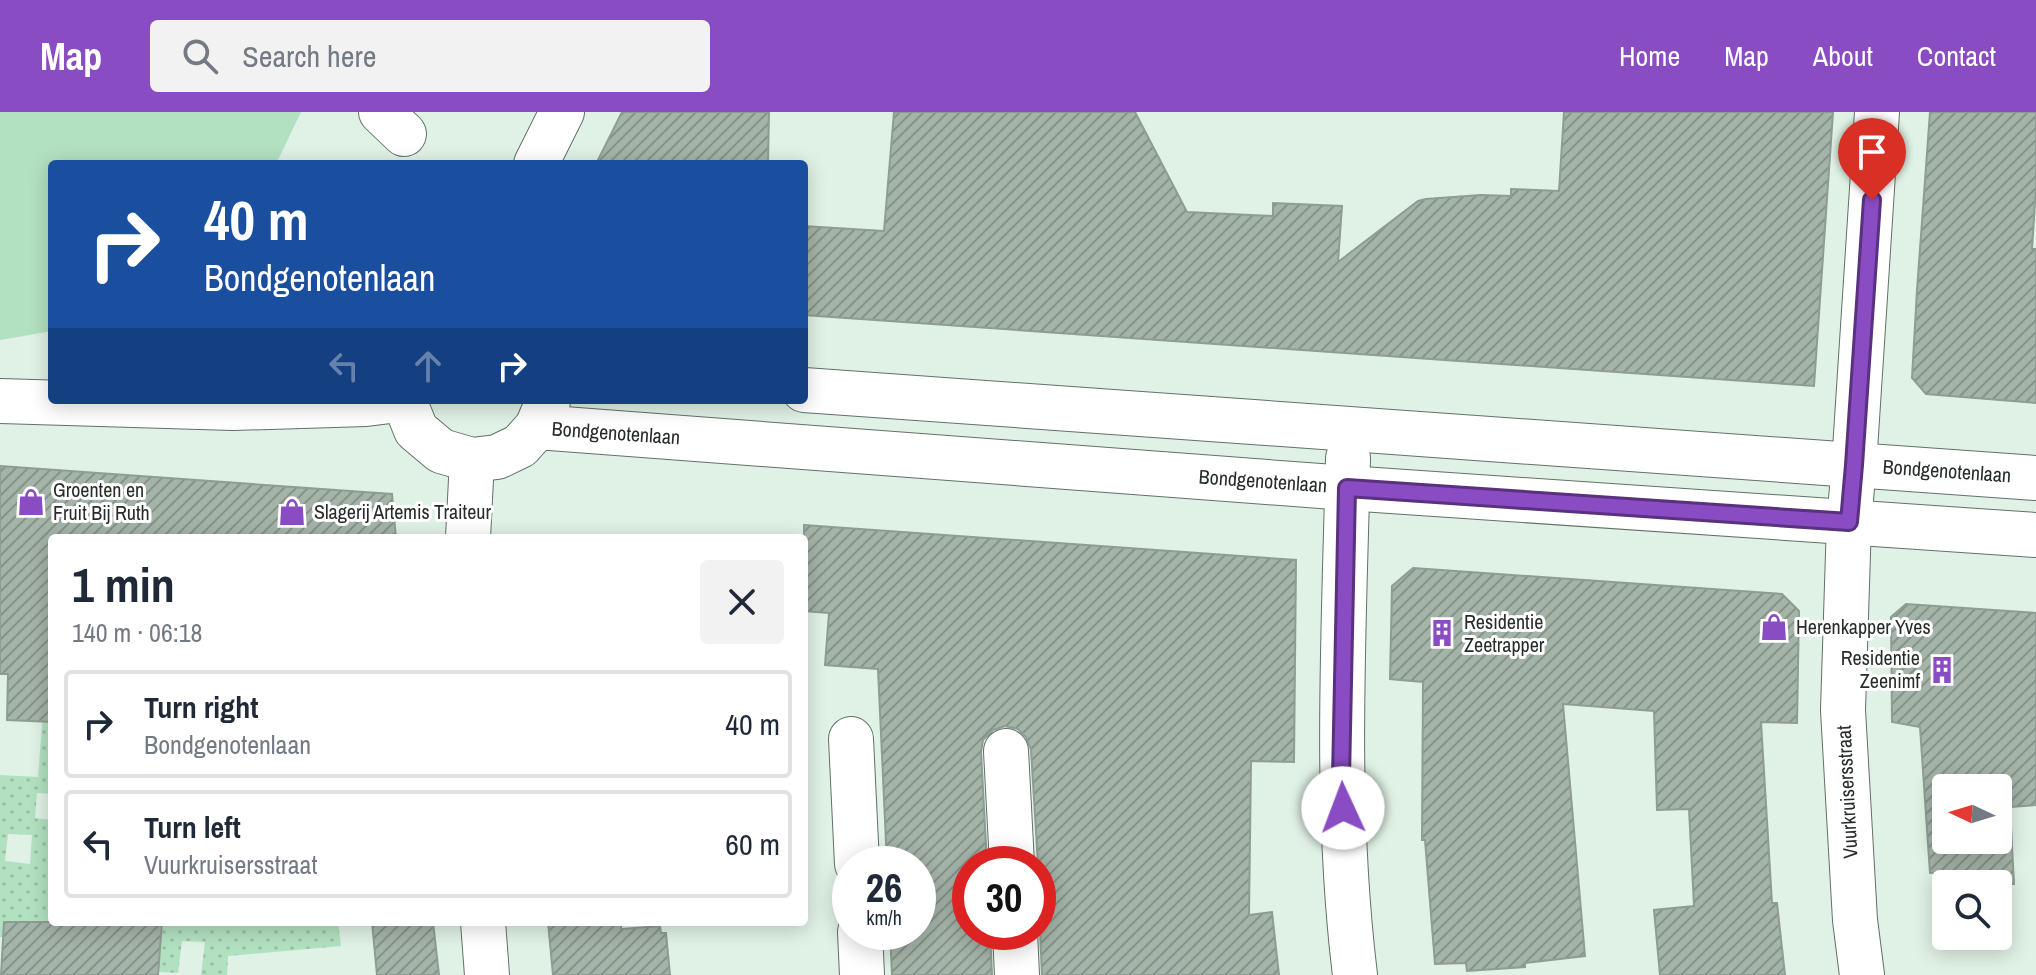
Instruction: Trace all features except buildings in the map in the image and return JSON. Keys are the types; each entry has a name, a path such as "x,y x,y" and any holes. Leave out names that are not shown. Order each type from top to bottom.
{"street":[{"path":"538,160 562,112"},
{"name":"Vuurkruisersstraat","path":"1862,975 1855,920 1843,710 1849,522 1877,112"},
{"name":"Bondgenotenlaan","path":"808,390 2036,478"},
{"path":"0,401 48,402"},
{"path":"100,404 233,408 366,404"},
{"path":"403,404 416,430 441,451 472,460 497,457 520,446 543,414"},
{"name":"Bondgenotenlaan","path":"543,414 1347,488 2036,535"},
{"path":"1348,429 1341,778 1349,926 1355,975"},
{"path":"468,534 472,460"},
{"path":"851,739 856,846"},
{"path":"1006,751 1011,846"},
{"path":"483,926 487,975"},
{"path":"861,950 862,975"},
{"path":"1016,950 1017,975"}],"green space":[{"path":"0,112 301,112 278,160 48,160 48,332 0,340"},
{"path":"45,688 48,688 48,794 37,793 35,818 48,820 48,924 25,938 0,937 0,775 38,777","holes":["8,834 32,835 30,864 5,861"]},
{"path":"162,926 338,926 341,946 228,956 227,975 201,975 205,942 182,941 178,973 158,972"}],"place":[{"name":"Groenten en Fruit Bij Ruth","path":"31,502"},
{"name":"Slagerij Artemis Traiteur","path":"292,512"},
{"name":"Herenkapper Yves","path":"1774,627"},
{"name":"Residentie Zeetrapper","path":"1442,633"},
{"name":"Residentie Zeenimf","path":"1942,670"}],"route":[{"path":"1343,808 1347,488 1849,522 1872,200"}]}
